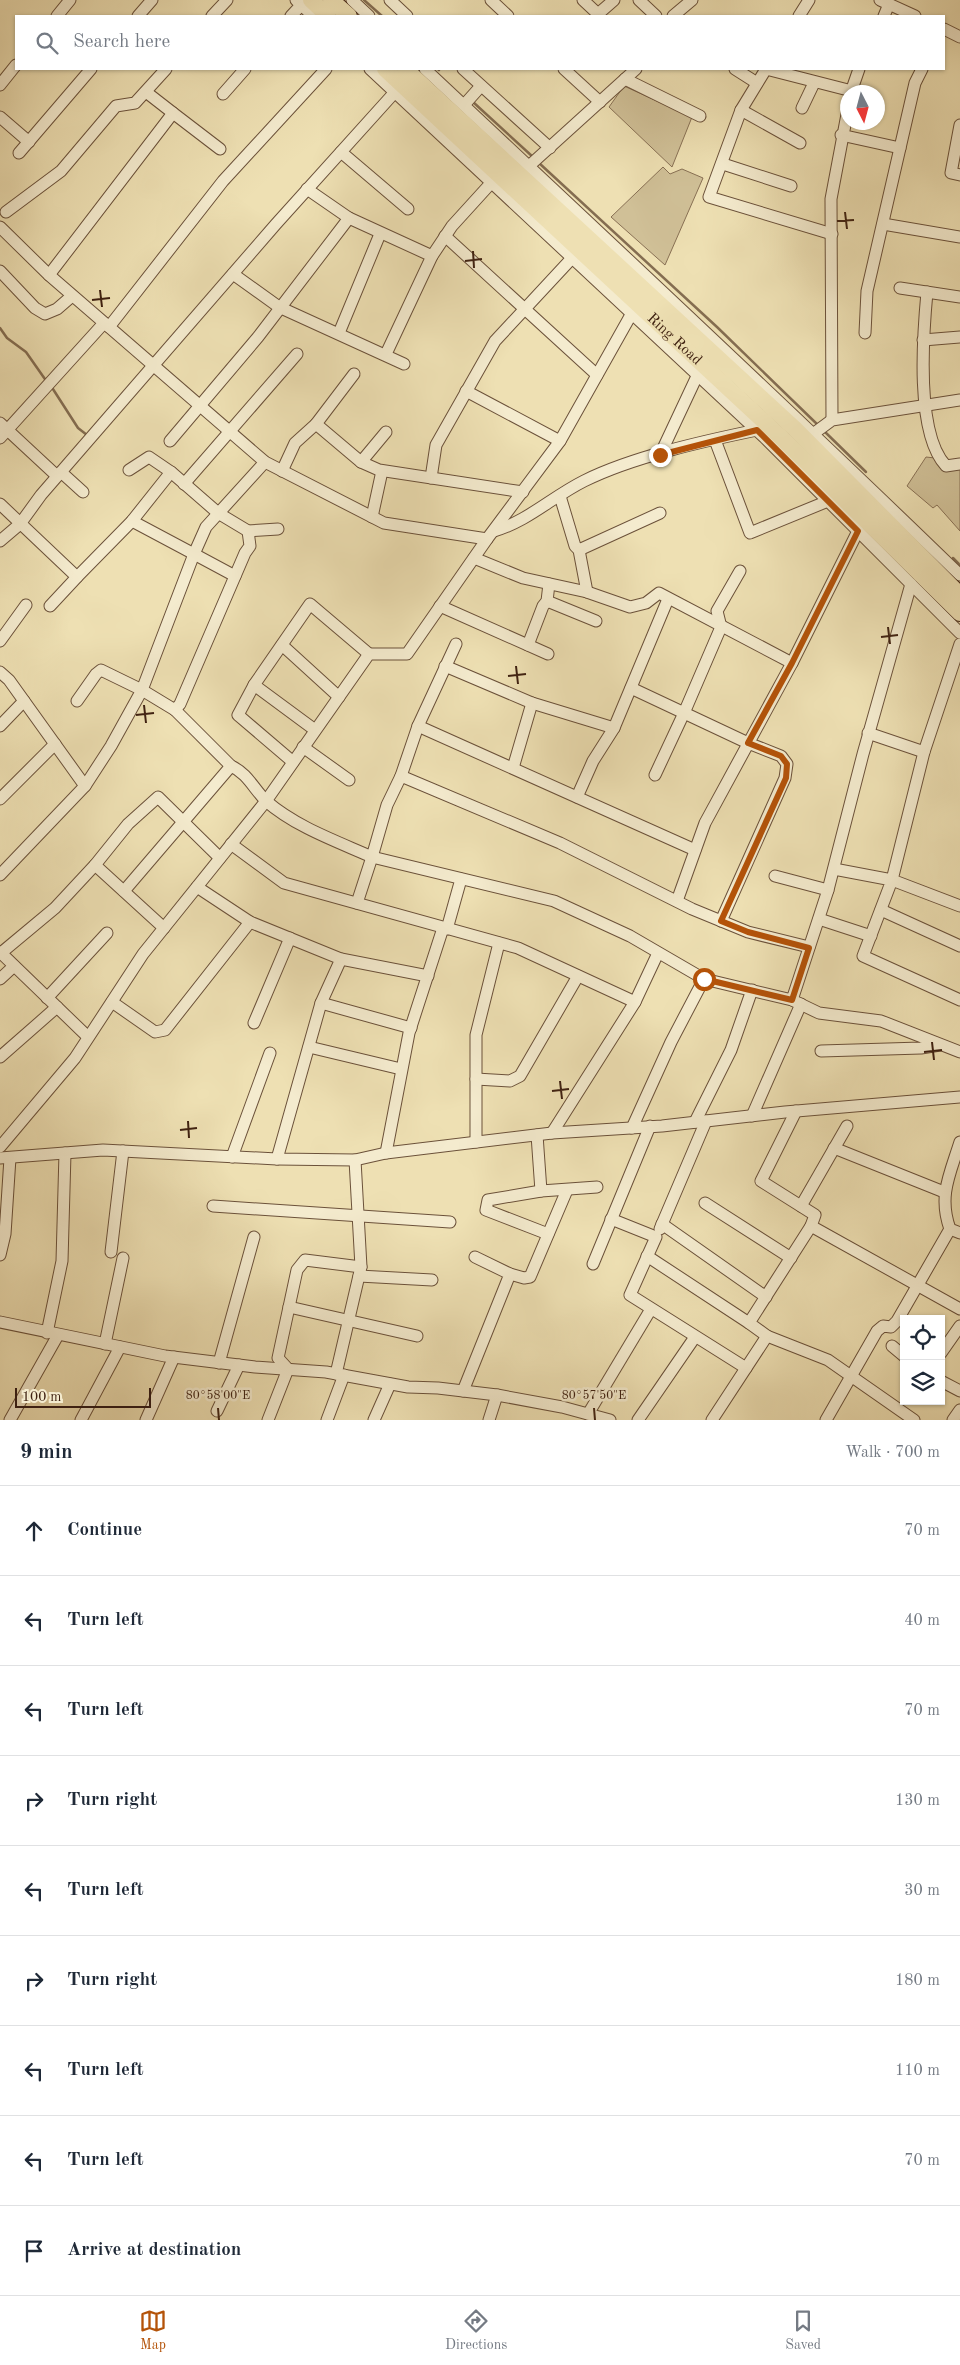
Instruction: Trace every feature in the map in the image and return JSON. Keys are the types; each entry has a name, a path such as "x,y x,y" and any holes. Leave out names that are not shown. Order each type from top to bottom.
{"highway":[{"path":"331,0 348,15"},
{"path":"303,1 326,15"},
{"name":"Ring Road","path":"386,70 784,440 846,501 871,513 960,595"},
{"name":"Ring Road","path":"407,70 462,107 795,429 960,613"}],"street":[{"path":"58,15 70,0"},
{"path":"139,15 152,0"},
{"path":"213,15 226,0"},
{"path":"352,0 368,15"},
{"path":"390,0 406,15"},
{"path":"490,0 507,15"},
{"path":"583,0 598,14 614,0"},
{"path":"640,0 655,15"},
{"path":"674,15 692,0"},
{"path":"800,15 809,0"},
{"path":"292,15 303,1 312,15"},
{"path":"884,15 885,2 913,15"},
{"path":"945,30 960,37"},
{"path":"0,85 15,66"},
{"path":"19,153 90,70"},
{"path":"2,214 61,171 116,106 135,103 165,70"},
{"path":"223,94 244,70"},
{"path":"83,492 2,430 106,325 223,181 325,70"},
{"path":"371,70 574,257 757,430 828,501 871,513 960,575"},
{"path":"426,70 462,107 534,162 707,332 822,427 911,584 960,633"},
{"path":"464,70 479,89 550,148"},
{"path":"565,70 600,102"},
{"path":"534,162 635,70"},
{"path":"737,70 757,83"},
{"path":"765,70 740,110 723,164 709,197 832,234"},
{"path":"769,70 840,89"},
{"path":"854,85 859,70"},
{"path":"865,333 867,291 915,83 922,70"},
{"path":"625,79 700,116"},
{"path":"802,108 814,83"},
{"path":"462,107 479,89"},
{"path":"146,92 220,149"},
{"path":"0,541 20,524 59,474 307,189 395,92"},
{"path":"740,110 800,143"},
{"path":"49,275 173,113"},
{"path":"0,117 29,142"},
{"path":"960,125 951,173 960,175"},
{"path":"822,427 832,234 831,200 842,130"},
{"path":"841,135 900,148"},
{"path":"341,152 408,209"},
{"path":"723,164 790,186"},
{"path":"386,354 432,256 445,236 492,182"},
{"path":"307,189 348,218 432,256"},
{"path":"170,441 258,337 348,218"},
{"path":"883,224 960,237"},
{"path":"0,227 72,296 265,462 384,523 490,535 510,526 592,478 660,455 757,430"},
{"path":"338,332 380,234"},
{"path":"445,236 596,375"},
{"path":"431,478 436,445 495,341 574,257"},
{"path":"0,271 35,308 45,314 57,309 72,296"},
{"path":"233,274 280,307 386,354 404,364"},
{"path":"900,288 960,297"},
{"path":"927,292 923,340 926,407 932,443 946,466 960,464"},
{"path":"293,762 238,715 254,685 310,604 369,654 407,654 490,535 560,442 632,313"},
{"path":"923,340 960,337"},
{"path":"184,484 297,354"},
{"path":"282,471 294,443 316,424 354,374"},
{"path":"660,455 698,374"},
{"path":"466,391 560,442"},
{"path":"822,427 960,400"},
{"path":"316,424 361,462 382,471 522,492"},
{"path":"361,462 386,432"},
{"path":"715,440 750,533 828,501"},
{"path":"129,470 149,457 171,472 218,513 248,531 278,529"},
{"path":"0,875 85,786 111,746 142,690 206,527 265,462"},
{"path":"372,517 382,471"},
{"path":"50,606 132,521 171,472"},
{"path":"560,496 575,546 580,550 587,592"},
{"path":"0,504 77,577"},
{"path":"580,550 660,513"},
{"path":"677,901 705,822 871,513"},
{"path":"132,521 235,576"},
{"path":"175,710 180,704 245,552 250,546 248,531"},
{"path":"474,558 523,578 587,592 630,607 646,603 659,593 792,663"},
{"path":"654,775 684,713 721,627 717,612 740,571"},
{"path":"528,645 543,606 547,601 549,584"},
{"path":"752,1116 796,1002 809,948 834,868 868,733 911,584"},
{"path":"577,797 593,761 614,728 668,599"},
{"path":"547,601 596,621"},
{"path":"0,641 26,605"},
{"path":"440,606 548,654"},
{"path":"358,903 387,805 402,776 418,726 456,644"},
{"path":"960,644 924,752 892,880 863,956 960,1000"},
{"path":"282,645 339,697"},
{"path":"0,1147 75,1058 143,954 266,801 369,654"},
{"path":"445,666 532,703 614,728"},
{"path":"77,701 96,674 101,670 142,690 175,710 231,766 239,770 266,801 308,828 372,857 554,900 630,936 704,979 796,1002 819,1013 881,1020 960,1052"},
{"path":"0,672 9,680 85,786"},
{"path":"254,685 315,730"},
{"path":"631,688 748,743 781,756 787,764 786,778 721,921"},
{"path":"0,726 24,701"},
{"path":"512,768 532,703"},
{"path":"418,726 695,850"},
{"path":"868,733 924,752"},
{"path":"0,799 55,744"},
{"path":"303,748 349,780"},
{"path":"124,892 183,820 231,766"},
{"path":"402,776 560,843 721,921 748,932 809,948"},
{"path":"88,1037 0,952 55,908 95,865 128,824 158,797 220,858"},
{"path":"231,844 284,883 518,948 635,1002"},
{"path":"95,865 164,928"},
{"path":"834,868 892,880 960,906"},
{"path":"775,876 828,890"},
{"path":"386,1153 401,1069 411,1028 461,879"},
{"path":"197,886 250,922 341,959 428,976"},
{"path":"881,910 960,946"},
{"path":"819,919 871,936"},
{"path":"112,1002 155,1032 165,1030 250,922"},
{"path":"47,998 106,933"},
{"path":"254,1023 290,938"},
{"path":"476,1142 476,1035 499,943"},
{"path":"552,1133 635,1002 658,953"},
{"path":"277,1159 321,1004 341,959"},
{"path":"0,979 14,966"},
{"path":"476,1079 510,1081 520,1076 578,976"},
{"path":"632,1128 671,1042 704,979"},
{"path":"746,1368 630,1295 662,1224 701,1121 731,1050 752,990"},
{"path":"321,1004 411,1028"},
{"path":"0,1057 57,1007"},
{"path":"821,1051 921,1048 942,1045"},
{"path":"309,1047 401,1069"},
{"path":"232,1157 270,1053"},
{"path":"0,1256 6,1234 5,1158 123,1151 277,1159 355,1160 386,1153 552,1133 632,1128 960,1097"},
{"path":"749,1323 811,1226 815,1215 761,1181 796,1111"},
{"path":"593,1264 650,1126"},
{"path":"801,1206 847,1126"},
{"path":"537,1135 541,1191"},
{"path":"826,1420 877,1331 883,1326 891,1328 955,1231 944,1212 944,1192 960,1142"},
{"path":"834,1148 944,1192"},
{"path":"111,1252 123,1151"},
{"path":"10,1420 52,1334 62,1262 65,1153"},
{"path":"327,1420 340,1374 348,1321 360,1272 355,1160"},
{"path":"548,1234 486,1210 488,1200 541,1191 597,1187"},
{"path":"475,1257 510,1274 524,1278 530,1277 567,1190"},
{"path":"705,1203 791,1258"},
{"path":"213,1206 450,1222"},
{"path":"611,1219 656,1237"},
{"path":"662,1224 766,1297"},
{"path":"811,1226 960,1308"},
{"path":"219,1363 254,1237"},
{"path":"647,1256 767,1336 828,1360 914,1420"},
{"path":"105,1344 123,1258"},
{"path":"288,1369 278,1358 297,1270 305,1260 360,1272 432,1280"},
{"path":"463,1391 510,1274"},
{"path":"289,1306 417,1336"},
{"path":"588,1414 651,1309"},
{"path":"0,1322 52,1334 174,1357 340,1374 390,1384 497,1395 610,1420"},
{"path":"945,1347 960,1326"},
{"path":"712,1420 767,1336"},
{"path":"638,1420 694,1337"},
{"path":"892,1346 900,1353"},
{"path":"81,1420 120,1347"},
{"path":"146,1420 174,1357"},
{"path":"217,1410 239,1365"},
{"path":"268,1420 288,1369"},
{"path":"945,1383 960,1391"},
{"path":"374,1420 390,1384"},
{"path":"489,1420 497,1395"},
{"path":"900,1412 904,1405"},
{"path":"953,1420 960,1410"}],"shaded area":[{"path":"624,86 692,117 672,167 609,107"},
{"path":"663,167 670,174 682,169 703,178 665,265 611,217"},
{"path":"926,457 935,458 960,468 960,531 937,505 933,508 907,486"}],"waterway":[{"path":"364,0 381,15"},
{"path":"473,102 533,157"},
{"path":"539,163 717,327 819,426"},
{"path":"0,328 7,338 26,352 47,382"},
{"path":"51,386 78,428 87,435"},
{"path":"823,430 866,472"},
{"path":"953,558 960,565"}],"route":[{"path":"660,455 757,430 858,531 792,663 748,743 781,756 787,764 786,778 721,921 748,932 809,948 792,1000 704,979"}]}
